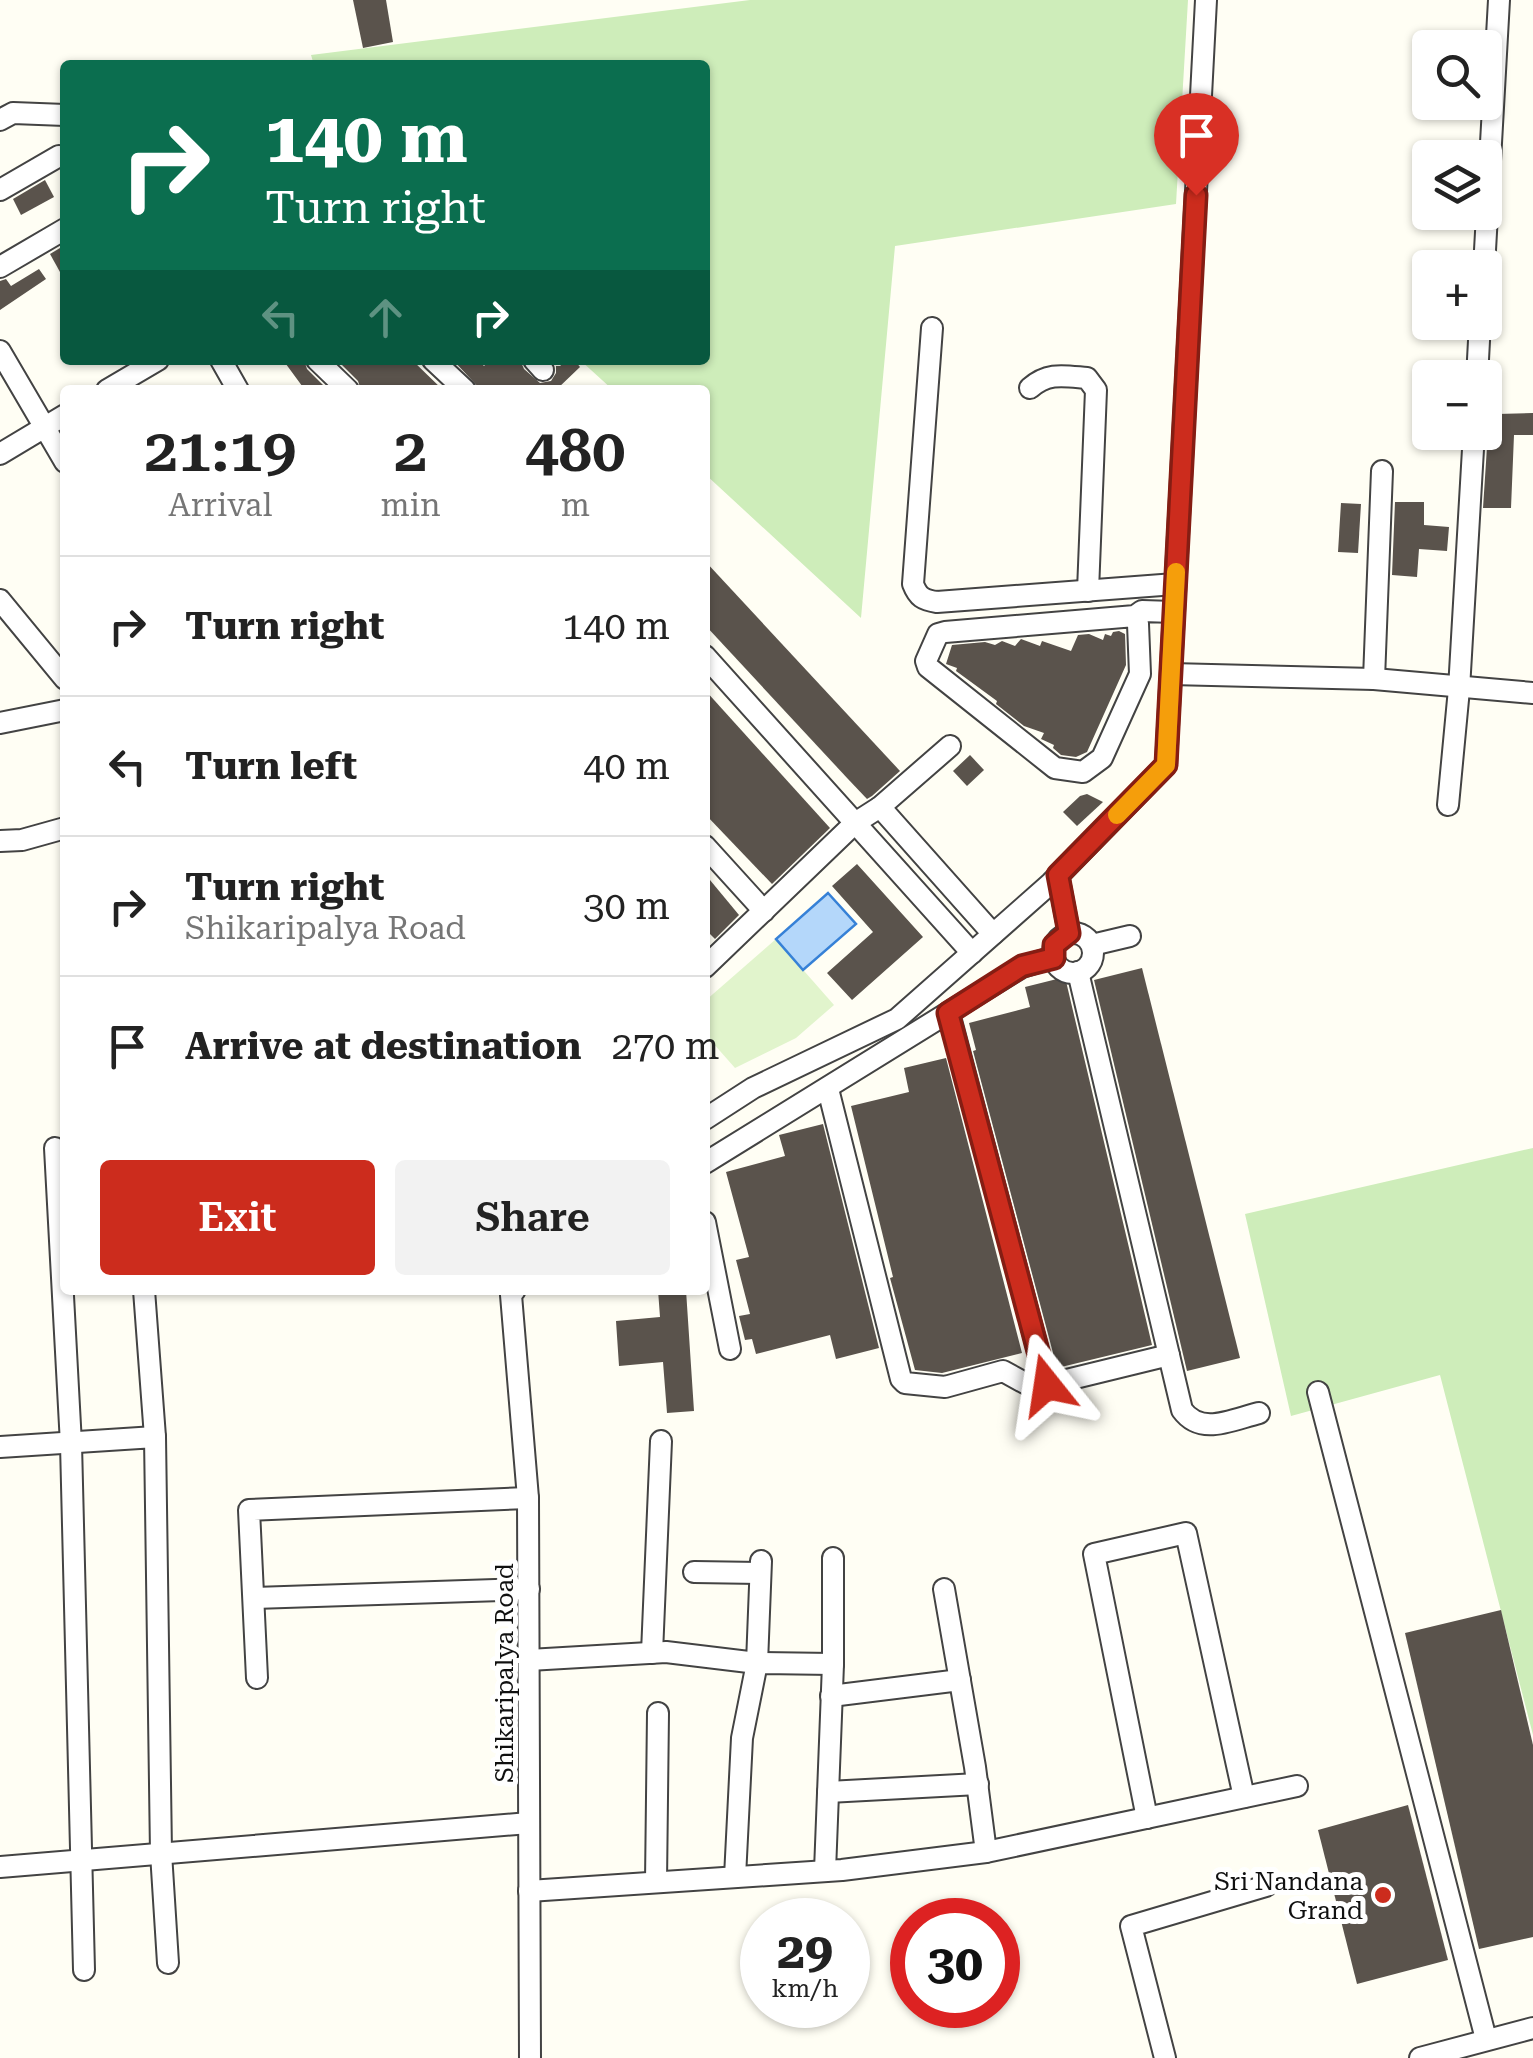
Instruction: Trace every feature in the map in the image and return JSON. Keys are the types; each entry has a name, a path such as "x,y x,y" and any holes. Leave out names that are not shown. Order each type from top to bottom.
{"street":[{"path":"710,1116 754,1088 898,1019 1058,875 1166,765 1206,0"},
{"path":"1485,250 1499,0"},
{"path":"0,120 13,113 60,115"},
{"path":"0,190 59,156"},
{"path":"0,267 60,232"},
{"path":"932,328 913,584 917,594 937,602 1176,584"},
{"path":"0,351 60,454"},
{"path":"123,385 151,365"},
{"path":"323,365 343,385"},
{"path":"438,365 460,385"},
{"path":"1030,388 1054,375 1087,378 1096,390 1088,591"},
{"path":"0,454 60,418"},
{"path":"1448,805 1473,450"},
{"path":"1374,679 1382,472"},
{"path":"0,600 60,673"},
{"path":"1136,620 1140,674 1102,758 1083,772 1056,768 928,668 926,661 938,634 1136,620 1173,620"},
{"path":"710,662 972,953"},
{"path":"1171,674 1374,679 1533,693"},
{"path":"0,723 60,711"},
{"path":"710,962 855,823 950,746"},
{"path":"880,806 993,934"},
{"path":"0,841 22,840 60,829"},
{"path":"710,852 764,912"},
{"path":"1058,875 1069,933"},
{"path":"1069,933 1082,935 1092,945 1090,964 1078,972 1060,968 1054,958 1054,945 1069,933"},
{"path":"1092,945 1130,936"},
{"path":"710,1160 1022,966 1054,958"},
{"path":"1078,972 1182,1410 1190,1421 1203,1426 1259,1414"},
{"path":"948,1013 1047,1385"},
{"path":"828,1090 905,1383 946,1388 1009,1372 1026,1386 1047,1385 1169,1355"},
{"path":"55,1148 60,1247"},
{"path":"710,1248 730,1350"},
{"path":"62,1295 84,1970"},
{"path":"144,1295 155,1438 161,1853 168,1964"},
{"name":"Shikaripalya Road","path":"512,1295 528,1498 530,2058"},
{"path":"1318,1392 1486,2039"},
{"path":"0,1447 155,1438"},
{"path":"652,1653 662,1441"},
{"path":"257,1678 249,1510 528,1498"},
{"path":"1147,1818 1094,1554 1186,1533 1244,1797"},
{"path":"824,1871 833,1664 832,1558"},
{"path":"694,1572 760,1567 758,1663 750,1686 742,1738 734,1877"},
{"path":"254,1598 528,1589"},
{"path":"944,1589 986,1852"},
{"path":"529,1660 652,1653 758,1663 833,1664"},
{"path":"832,1696 960,1680"},
{"path":"656,1882 658,1712"},
{"path":"828,1792 978,1784"},
{"path":"530,1891 824,1871 986,1852 1298,1786"},
{"path":"0,1867 529,1823"},
{"path":"1166,2058 1131,1926 1266,1886"},
{"path":"1420,2058 1533,2028"}],"green space":[{"path":"750,0 1188,0 1176,204 895,246 861,618 710,479 710,385 608,385 586,365 710,365 710,60 312,60 311,55"},
{"path":"776,939 834,1005 796,1038 735,1068 710,1040 710,997"},
{"path":"1533,1148 1533,1735 1440,1375 1291,1416 1245,1214"}],"water":[{"path":"828,893 856,924 803,970 776,939"}],"building":[{"path":"353,0 386,0 393,42 363,48"},
{"path":"45,180 54,197 21,215 13,199"},
{"path":"60,248 60,272 50,254"},
{"path":"39,269 46,279 0,310 0,281 6,279 11,286"},
{"path":"287,365 306,365 323,385 301,385"},
{"path":"342,365 417,365 438,385 359,385"},
{"path":"458,365 522,365 540,383 551,381 556,366 580,367 561,385 476,385"},
{"path":"1533,413 1533,435 1514,435 1511,508 1483,508 1487,450 1502,450 1502,414"},
{"path":"1395,502 1424,502 1424,525 1449,527 1447,551 1419,549 1417,577 1392,575"},
{"path":"1341,503 1361,504 1358,553 1338,552"},
{"path":"710,566 900,771 867,799 710,630"},
{"path":"1119,631 1125,634 1126,665 1087,752 1076,757 1061,755 1054,745 1041,739 1044,733 1024,726 957,668 946,664 952,645 995,645 1002,641 1015,646 1021,639 1071,651 1078,635 1089,634 1103,640 1105,634 1111,636"},
{"path":"710,696 830,828 772,884 710,819"},
{"path":"970,755 984,770 967,786 953,771"},
{"path":"1087,794 1103,802 1077,826 1063,812"},
{"path":"857,864 923,937 852,1000 827,973 873,932 832,886"},
{"path":"710,880 739,915 715,939 710,934"},
{"path":"1142,968 1240,1358 1187,1371 1094,980"},
{"path":"1065,977 1152,1345 1057,1368 973,1051 976,1050 969,1023 1030,1007 1025,987"},
{"path":"946,1058 1022,1353 942,1373 915,1370 851,1106 909,1092 904,1068"},
{"path":"823,1124 879,1348 836,1359 830,1335 756,1354 752,1339 745,1340 739,1316 750,1314 736,1260 749,1257 726,1172 785,1156 779,1135"},
{"path":"658,1295 686,1295 694,1411 667,1413 663,1362 619,1366 616,1321 660,1317"},
{"path":"1501,1610 1533,1745 1533,1937 1479,1949 1405,1633"},
{"name":"Sri Nandana Grand","path":"1408,1805 1448,1960 1357,1984 1318,1830"}],"slow traffic":[{"path":"1117,815 1166,765 1176,572"}],"place":[{"name":"Sri Nandana Grand","path":"1383,1895"}],"route":[{"path":"1047,1385 948,1013 1022,966 1054,958 1054,945 1069,933 1058,875 1166,765 1196,195"}]}
